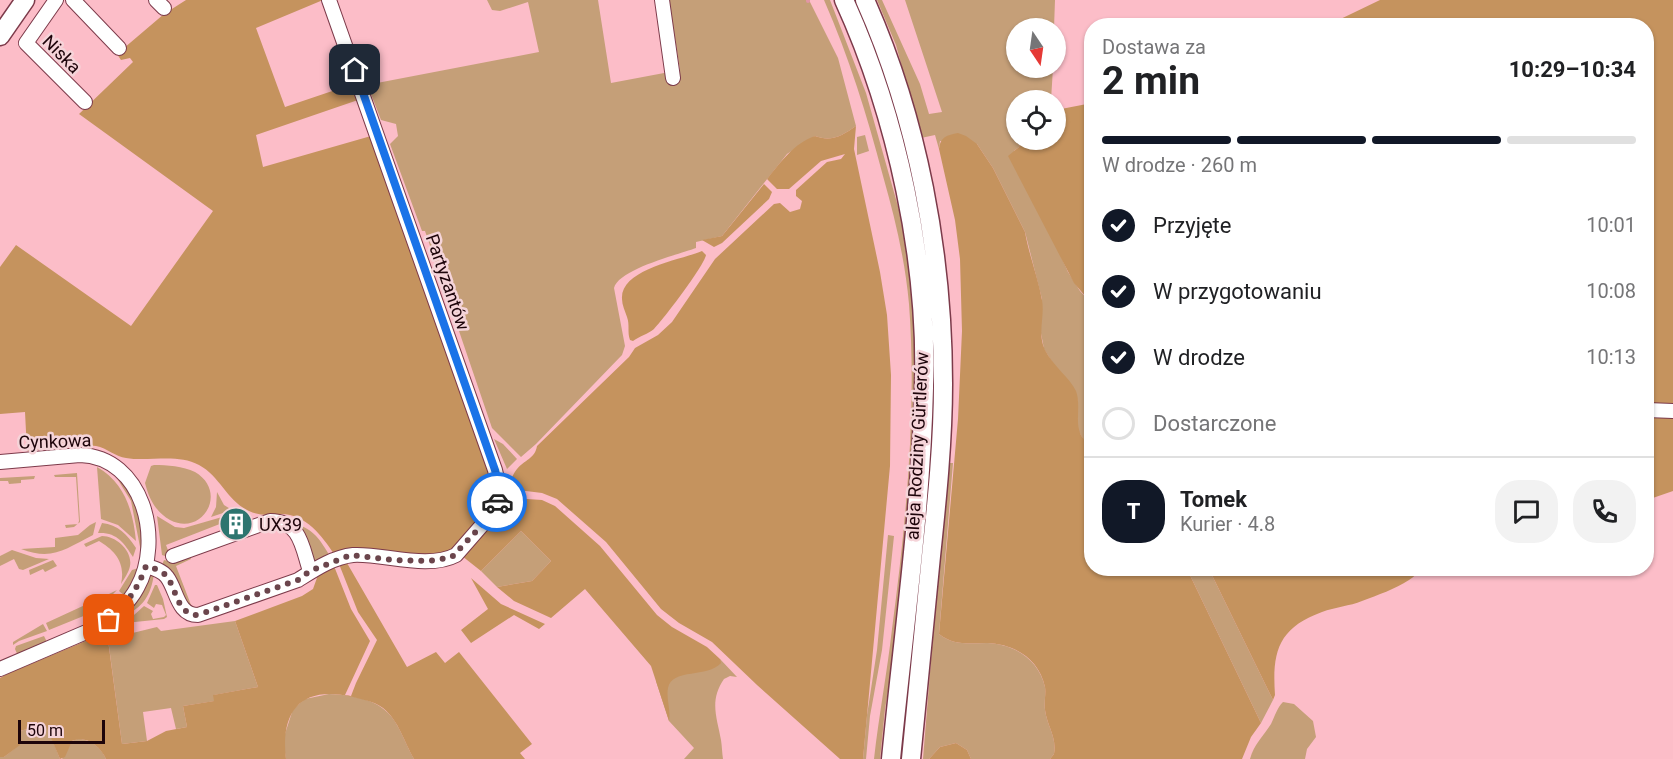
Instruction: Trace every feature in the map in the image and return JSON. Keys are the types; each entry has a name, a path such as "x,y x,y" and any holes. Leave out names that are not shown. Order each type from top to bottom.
{"main road":[{"path":"0,36 25,0"},
{"name":"aleja Rodziny Gürtlerów","path":"844,0 876,81 898,158 911,225 921,308 924,387 918,494 891,759"},
{"name":"aleja Rodziny Gürtlerów","path":"865,0 894,75 915,151 930,218 939,292 943,384 937,493 911,759"}],"street":[{"name":"Niska","path":"56,0 26,43 85,102"},
{"path":"73,0 119,48"},
{"name":"Partyzantów","path":"310,571 351,555 392,560 429,561 456,555 483,524 501,496 484,440 329,0"},
{"path":"662,0 673,78"},
{"path":"1654,410 1673,411"},
{"name":"Cynkowa","path":"0,462 80,455 108,460 126,476 139,497 147,520 147,562"},
{"path":"0,669 98,627 109,620 137,589 147,562 167,576 181,607 194,615 234,604 298,580 310,571 298,535 293,528 279,521 270,521 173,556"}],"shaded area":[{"path":"186,0 323,0 256,28 285,107 353,84 358,100 256,135 263,167 371,136 501,496 456,555 334,554 319,533 306,522 290,515 253,513 241,507 213,475 190,461 126,458 89,445 27,451 25,412 0,414 0,267 16,245 131,326 213,211 79,114 133,62 130,58 121,60 117,54 164,14"},
{"path":"487,0 598,0 611,83 680,70 669,0 809,0 838,58 856,126 836,137 815,136 787,154 722,236 696,242 696,248 637,269 618,281 614,288 625,346 622,355 521,457 492,428 425,231 422,231 390,144 398,136 396,124 381,120 369,89 377,83 539,52 528,2 500,11 492,10"},
{"path":"824,0 830,0 866,93 899,210 916,316 917,398 899,624 885,709 880,759 874,759 897,589 909,466 912,384 909,304 899,239 877,153 849,65"},
{"path":"877,0 882,0 920,84 929,114 942,112 905,0 1055,0 1054,18 1006,18 1006,78 1052,78 1052,90 1006,90 1006,150 1015,150 1068,272 1084,295 1084,440 1078,430 1078,401 1065,377 1044,349 1040,328 1042,299 1025,232 993,168 977,144 940,141 939,149 935,135 921,138 896,45"},
{"path":"1380,0 1673,0 1673,406 1654,405 1654,18 1343,18"},
{"path":"1084,105 1084,295 1074,283 1008,156 1015,150 1066,150 1066,108"},
{"path":"856,126 854,149 887,315 891,375 890,466 863,759 840,759 712,642 679,623 661,609 606,542 557,499 542,493 526,491 507,493 515,471 532,457 537,446 629,357 635,348 658,335 672,322 715,259 774,204 780,203 790,212 800,209 802,201 796,196 796,190 827,162 841,159 845,154 821,161 789,189 777,189 767,179 788,154 807,139 815,136 836,137"},
{"path":"958,133 977,144 993,168 1025,232 1042,300 1043,344 1048,356 1076,391 1079,428 1084,439 1084,576 1190,576 1261,723 1251,737 1242,759 1050,759 1055,748 1045,710 1045,687 1042,677 1031,661 1007,646 956,642 939,634 958,419 962,331 960,259 955,220 939,149 945,137"},
{"path":"865,135 869,151 857,155 857,137"},
{"path":"764,184 772,192 769,199 722,243 714,247 702,240 722,236"},
{"path":"702,251 706,255 704,261 666,315 652,331 633,341 630,340 628,320 622,299 624,289 631,280 653,267"},
{"path":"1654,416 1673,417 1673,491 1654,498"},
{"path":"494,439 503,444 517,459 507,469"},
{"path":"947,463 953,463 939,634 956,642 1007,646 1031,661 1042,677 1045,687 1045,710 1055,748 1050,759 971,759 967,750 956,743 940,747 929,759 923,759"},
{"path":"151,466 185,468 195,472 205,481 210,490 210,500 201,518 182,524 165,517 157,509 145,483"},
{"path":"97,467 114,481 126,499 133,519 136,541 118,525 101,519"},
{"path":"110,467 137,506 142,526 141,552 131,501"},
{"path":"77,473 80,522 78,524 76,477 55,477 54,475"},
{"path":"35,476 34,479 21,480 21,483 9,484 8,481 0,481 0,478"},
{"path":"217,492 224,505 232,510 211,517 216,507"},
{"path":"505,500 542,500 555,506 600,546 657,615 672,627 707,647 720,659 721,663 715,668 683,675 671,682 668,688 669,721 651,666 585,589 551,618 514,601 497,587 532,581 551,561 521,531 481,571 462,556"},
{"path":"236,513 256,521 240,527 238,519 230,520 166,545 171,558 162,555 157,516 175,527 184,528"},
{"path":"96,522 93,535 58,552 42,554 21,549 55,547 55,538 78,535"},
{"path":"102,523 113,526 126,534 136,548 133,557 115,536 98,533"},
{"path":"295,523 316,536 330,556 316,561 313,559"},
{"path":"78,524 66,528 65,525"},
{"path":"521,531 551,561 532,581 497,587 481,571"},
{"path":"888,535 894,536 882,650 870,716 866,759 863,759 877,650"},
{"path":"102,536 118,542 129,555 129,568 121,584 122,569 114,553 99,541 86,547 84,544"},
{"path":"12,550 36,558 49,559 23,570 19,569 14,559 0,566 0,556"},
{"path":"190,556 191,559 176,566 191,605 195,608 208,605 208,607 190,609 162,565 164,560 171,562"},
{"path":"53,560 57,566 45,572 43,569 30,575 29,570"},
{"path":"347,563 407,667 436,652 445,663 459,652 532,744 520,753 525,759 414,759 397,725 383,708 368,701 335,694 308,698 298,705 287,727 286,759 106,759 96,746 82,739 72,741 65,757 60,759 46,726 18,731 20,745 4,757 0,757 0,678 112,630 126,634 108,640 122,744 147,741 166,731 187,727 183,706 214,701 213,695 258,687 235,621 302,596 313,589 318,575 334,566 351,609 370,641 345,695 351,696 377,640 358,612 339,564"},
{"path":"139,568 126,597 119,591 132,570"},
{"path":"154,574 145,600 136,609 123,616 148,577"},
{"path":"1190,576 1212,576 1273,700 1261,723"},
{"path":"1212,576 1414,576 1392,589 1357,603 1322,612 1307,618 1296,626 1287,634 1277,654 1273,700"},
{"path":"471,578 501,604 545,624 539,629 514,615 471,643 461,630 488,609"},
{"path":"155,585 163,599 167,617 164,619 125,623 125,619 144,606 153,611 151,614 153,619 166,615 162,605 156,604 154,608 147,603"},
{"path":"117,590 104,603 89,612 89,604"},
{"path":"85,605 86,615 49,630 46,623"},
{"path":"235,621 258,687 214,695 215,701 183,706 187,727 176,729 171,708 143,712 147,741 122,744 108,639 157,627 161,631"},
{"path":"43,624 47,631 13,645 13,642"},
{"path":"44,636 48,644 18,656 16,646"},
{"path":"720,659 737,677 730,676 724,679 715,702 723,759 684,759 694,748 669,721 656,681"},
{"path":"329,694 356,697 381,707 400,729 414,759 286,759 283,740 293,709 305,699"},
{"path":"1283,702 1294,704 1313,721 1316,737 1307,749 1305,759 1250,759 1256,745"},
{"path":"47,726 60,759 0,759 14,749 18,731"},
{"path":"77,739 95,744 106,759 62,759 72,741"},
{"path":"956,743 967,750 971,759 929,759 940,747"}],"way so far":[{"path":"109,620 137,589 146,566 167,576 181,607 190,614 198,615 298,580 310,571 342,557 359,555 392,560 429,561 452,557 483,524 497,502"}],"place":[{"name":"UX39","path":"236,524"}],"route":[{"path":"355,70 495,470 501,496 497,502"}]}
